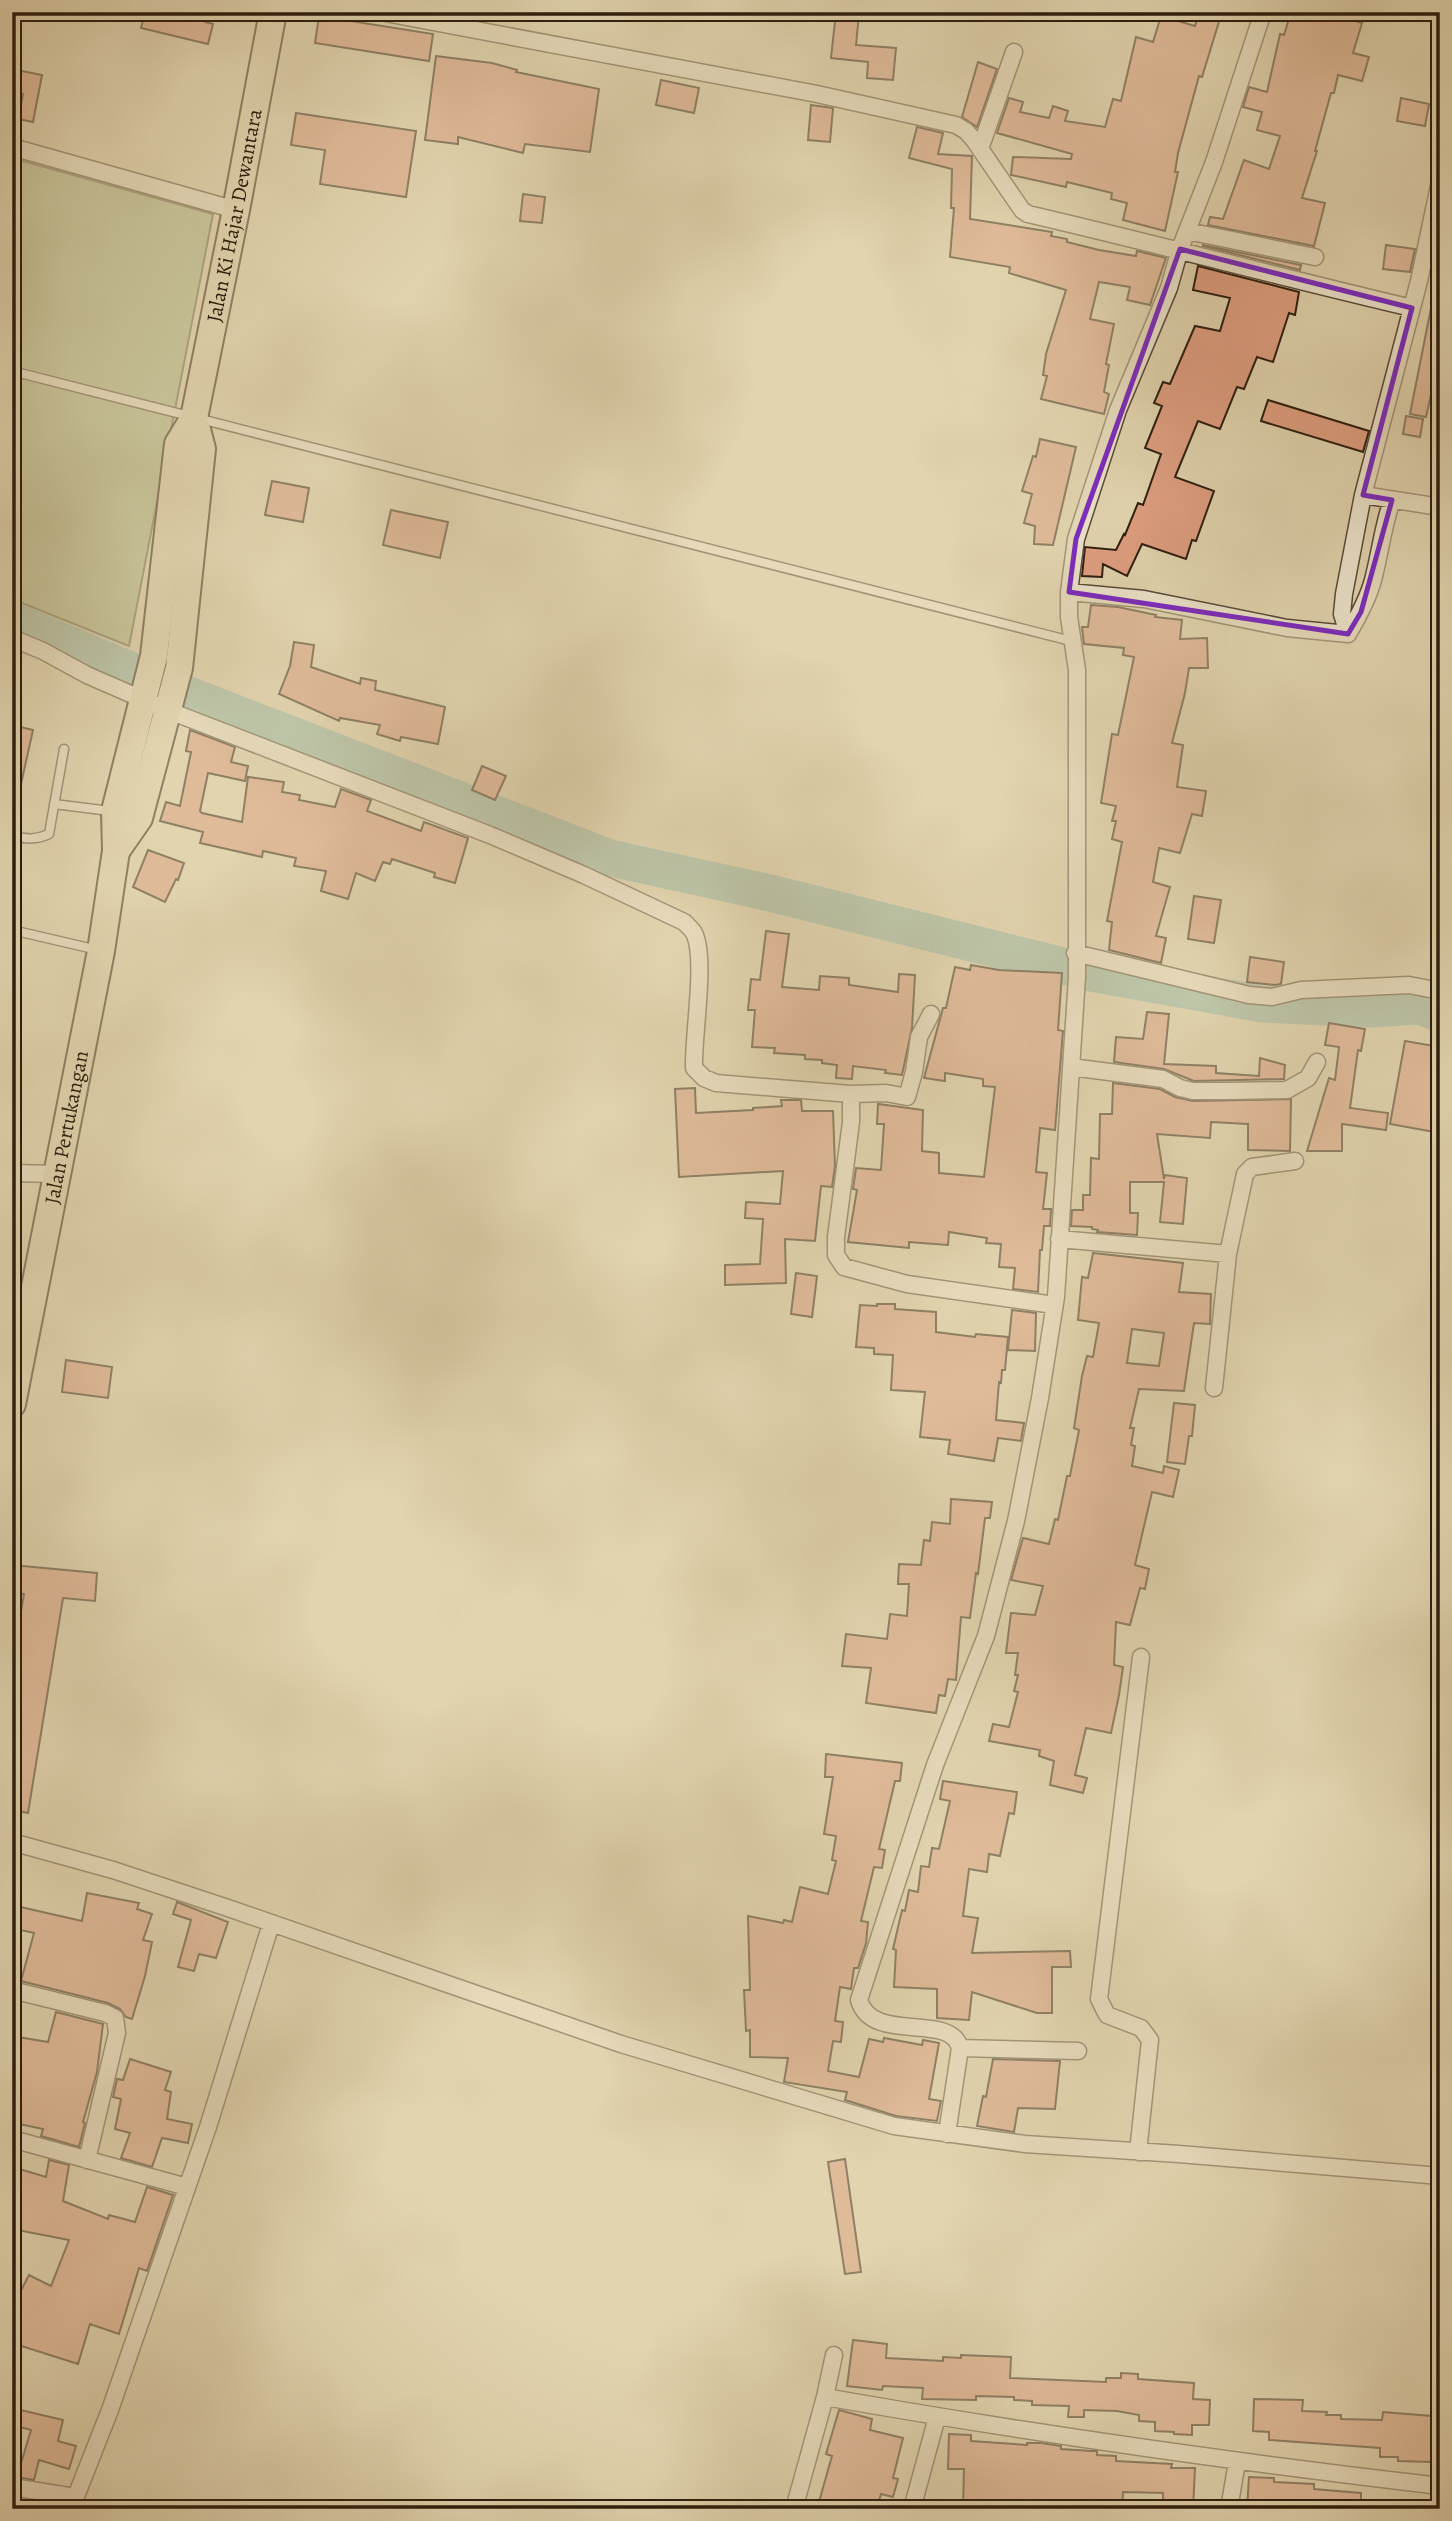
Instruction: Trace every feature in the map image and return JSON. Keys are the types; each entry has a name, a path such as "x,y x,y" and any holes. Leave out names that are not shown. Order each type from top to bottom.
{"main road":[{"name":"Jalan Ki Hajar Dewantara","path":"154,656 178,444 194,418 273,12"},
{"name":"Jalan Ki Hajar Dewantara","path":"179,668 202,449 194,418"},
{"name":"Jalan Pertukangan","path":"12,1404 22,1301 57,1174 101,951 116,851 115,811 154,656"},
{"name":"Jalan Pertukangan","path":"116,851 139,818 179,668"}],"street":[{"path":"380,12 817,94 956,125 966,131 1022,210 1028,214 1180,249 1293,281 1412,308"},
{"path":"947,2134 960,2048 958,2043 948,2033 874,2021 862,2013 859,2000 935,1765 986,1636 1016,1521 1040,1398 1054,1305 1076,965 1077,670 1071,641 1069,592 1076,539 1118,410 1169,288 1180,249 1214,162 1263,12"},
{"path":"980,149 1014,52"},
{"path":"12,146 236,210"},
{"path":"1348,634 1342,614 1344,594 1363,495 1412,308 1440,181"},
{"path":"1187,231 1315,257"},
{"path":"1363,495 1439,504"},
{"path":"1348,634 1361,612 1373,581 1382,529 1392,500"},
{"path":"1069,592 1144,599 1287,628 1348,634"},
{"path":"12,638 87,675 144,693 490,835 684,922 694,933 700,960 693,1044 694,1068 704,1079 716,1083 851,1094 886,1093 907,1097 919,1037 931,1014"},
{"path":"1076,965 1249,996 1272,997 1301,990 1409,985 1440,991"},
{"path":"1071,1067 1163,1079 1193,1091 1287,1090 1307,1078 1317,1062"},
{"path":"851,1094 851,1122 836,1237 836,1255 844,1268 907,1284 1054,1305"},
{"path":"1214,1388 1228,1254 1245,1174 1252,1167 1295,1161"},
{"path":"12,1173 57,1174"},
{"path":"1059,1239 1228,1254"},
{"path":"1138,2152 1150,2040 1141,2028 1107,2015 1099,1999 1141,1657"},
{"path":"12,1842 113,1870 225,1906 634,2048 894,2126 1025,2144 1440,2176"},
{"path":"12,2487 73,2503 110,2410 187,2187 271,1924"},
{"path":"12,1990 105,2013 115,2018 117,2033 87,2160"},
{"path":"960,2048 1078,2051"},
{"path":"12,2139 187,2187"},
{"path":"794,2509 834,2355"},
{"path":"825,2397 937,2417 1237,2462 1440,2486"},
{"path":"912,2509 937,2417"},
{"path":"1229,2509 1237,2462"}],"lane":[{"path":"12,371 1071,641"},
{"path":"12,836 28,840 49,834 64,749"},
{"path":"54,804 115,811"},
{"path":"12,930 101,951"}],"highlighted area":[{"path":"1180,249 1412,308 1363,495 1392,500 1361,612 1348,634 1069,592 1076,539"}],"green space":[{"path":"12,158 213,214 129,646 12,599"}],"building":[{"path":"145,12 207,12 205,22 213,24 208,44 141,28"},
{"path":"836,12 859,14 856,45 896,48 893,80 867,78 868,62 831,58"},
{"path":"1199,12 1222,12 1202,77 1199,76 1178,153 1175,172 1178,172 1165,231 1123,220 1127,203 1111,199 1112,193 1067,182 1066,187 1011,175 1013,157 1071,159 1072,154 997,133 1009,98 1023,102 1020,112 1049,118 1053,106 1068,111 1065,121 1105,127 1113,99 1121,101 1136,37 1153,42 1161,16 1195,26"},
{"path":"1291,12 1326,12 1362,23 1353,53 1369,57 1362,81 1338,75 1334,93 1331,93 1302,198 1325,203 1314,246 1208,225 1210,217 1223,219 1244,160 1269,169 1280,136 1257,130 1262,112 1243,107 1249,87 1267,92 1280,34 1284,35"},
{"path":"319,16 433,34 429,61 315,43"},
{"path":"436,56 492,63 517,70 516,72 599,89 590,152 525,144 523,153 458,137 458,144 425,140"},
{"path":"978,62 997,69 977,127 962,117"},
{"path":"12,69 42,75 33,122 18,119 23,94 12,92"},
{"path":"661,80 699,88 694,113 656,105"},
{"path":"1401,98 1429,104 1425,126 1397,121"},
{"path":"811,105 833,108 830,142 808,140"},
{"path":"296,113 416,131 406,197 320,184 325,150 291,145"},
{"path":"917,127 943,133 938,154 972,156 970,219 1052,232 1051,236 1099,250 1136,256 1137,251 1166,258 1150,305 1127,300 1130,287 1099,282 1090,319 1114,324 1106,364 1109,365 1104,392 1109,394 1104,414 1041,399 1047,376 1043,375 1046,354 1066,290 1009,273 1010,267 950,257 954,208 951,208 952,169 909,158"},
{"path":"523,194 545,197 542,223 520,221"},
{"path":"1386,245 1415,249 1410,272 1383,269"},
{"path":"1203,246 1301,265 1300,270"},
{"path":"1198,266 1299,292 1295,315 1289,313 1273,362 1257,357 1244,389 1237,387 1220,429 1198,421 1175,477 1214,491 1196,541 1192,540 1186,559 1142,544 1127,576 1103,564 1102,577 1082,576 1085,547 1116,550 1138,503 1143,505 1161,454 1145,448 1162,406 1154,403 1163,382 1170,384 1195,326 1220,331 1230,298 1193,290"},
{"path":"1431,308 1440,309 1440,363 1426,417 1410,414"},
{"path":"1268,400 1369,431 1363,452 1261,421"},
{"path":"1406,416 1423,419 1420,437 1403,434"},
{"path":"1040,439 1076,447 1053,545 1034,544 1035,526 1024,523 1032,494 1022,491 1033,456 1036,457"},
{"path":"272,481 309,488 303,522 265,515"},
{"path":"391,510 448,522 440,558 383,545"},
{"path":"1091,605 1118,607 1156,615 1155,617 1182,620 1180,639 1207,638 1208,668 1189,668 1172,743 1183,745 1177,787 1206,791 1202,816 1192,814 1180,853 1159,848 1153,882 1170,887 1156,936 1166,938 1161,963 1109,950 1112,922 1107,921 1122,842 1112,839 1116,821 1112,821 1116,806 1101,803 1112,734 1118,735 1134,657 1123,655 1124,648 1084,644 1082,627 1088,627"},
{"path":"294,642 314,645 311,667 360,684 361,678 376,681 375,690 445,707 438,744 401,737 400,741 377,734 380,725 340,718 339,721 279,694 290,666"},
{"path":"12,725 33,730 19,793 12,792"},
{"path":"190,730 235,747 231,762 248,766 245,781 208,773 200,811 202,813 242,822 248,777 284,782 282,792 300,795 299,800 335,807 341,789 371,800 367,811 421,831 424,822 468,838 455,883 434,877 435,873 392,859 390,864 383,862 375,881 356,873 348,899 321,891 326,871 294,866 296,858 263,851 262,857 200,843 203,832 160,821 166,802 180,806 191,752 186,751"},
{"path":"482,766 506,776 495,800 472,790"},
{"path":"148,850 184,863 165,902 133,887"},
{"path":"1194,896 1221,900 1214,943 1188,939"},
{"path":"766,931 789,934 782,987 819,990 820,976 849,978 849,985 898,992 899,974 915,975 912,1028 902,1075 853,1066 852,1079 836,1078 837,1065 822,1063 822,1060 805,1059 805,1055 774,1053 775,1048 752,1047 755,1010 748,1010 751,979 760,980"},
{"path":"1250,957 1284,962 1281,984 1247,982"},
{"path":"971,965 999,970 1062,973 1058,1030 1063,1031 1055,1130 1040,1128 1036,1172 1047,1173 1043,1209 1051,1209 1050,1226 1044,1226 1040,1250 1038,1292 1013,1289 1015,1268 999,1267 1001,1244 986,1243 987,1238 949,1232 948,1245 909,1242 909,1248 848,1242 857,1190 853,1189 856,1168 881,1170 884,1124 877,1124 878,1104 923,1110 922,1151 939,1153 939,1173 984,1177 995,1087 983,1086 983,1079 945,1073 945,1081 924,1078 943,1008 946,1008 955,967 970,970"},
{"path":"1147,1012 1169,1014 1164,1064 1216,1066 1216,1073 1259,1076 1260,1058 1285,1065 1284,1079 1194,1081 1164,1069 1114,1062 1116,1037 1143,1039"},
{"path":"1329,1023 1365,1029 1361,1051 1358,1050 1350,1108 1388,1113 1386,1130 1342,1124 1342,1151 1307,1151 1329,1078 1335,1080 1339,1047 1325,1045"},
{"path":"1405,1041 1440,1047 1440,1133 1390,1124"},
{"path":"1113,1083 1160,1089 1175,1097 1193,1101 1291,1099 1290,1151 1248,1150 1248,1124 1211,1122 1210,1138 1157,1134 1164,1179 1165,1175 1187,1178 1183,1224 1160,1222 1164,1182 1130,1182 1130,1213 1138,1213 1137,1235 1097,1232 1098,1230 1092,1227 1071,1226 1072,1210 1083,1210 1083,1195 1090,1195 1091,1158 1099,1159 1100,1114 1112,1114"},
{"path":"695,1088 696,1113 782,1106 781,1100 801,1100 802,1111 833,1111 835,1166 832,1187 821,1186 815,1241 785,1239 786,1283 725,1285 725,1265 760,1264 763,1219 745,1218 746,1202 780,1204 783,1171 679,1177 675,1089"},
{"path":"1093,1253 1183,1263 1179,1292 1211,1294 1210,1324 1194,1323 1184,1391 1139,1389 1130,1428 1134,1428 1131,1445 1135,1446 1132,1466 1163,1473 1164,1466 1179,1470 1173,1497 1152,1492 1135,1565 1149,1569 1145,1589 1140,1588 1130,1625 1116,1622 1114,1665 1123,1667 1119,1695 1111,1733 1086,1728 1075,1775 1087,1778 1083,1793 1050,1785 1054,1761 1039,1756 1040,1750 989,1741 993,1724 1009,1727 1018,1692 1014,1691 1018,1675 1015,1675 1018,1653 1006,1653 1011,1613 1035,1615 1043,1586 1011,1580 1023,1538 1049,1544 1055,1519 1058,1520 1067,1476 1070,1476 1079,1430 1074,1428 1082,1376 1087,1356 1093,1357 1099,1323 1078,1320 1082,1277 1088,1278","holes":["1132,1329 1164,1333 1159,1366 1127,1363"]},
{"path":"796,1273 817,1276 812,1317 791,1314"},
{"path":"895,1304 895,1309 936,1312 936,1332 975,1337 976,1334 1008,1337 1005,1370 1002,1370 1001,1383 999,1382 996,1420 1024,1423 1021,1441 998,1438 994,1461 948,1454 950,1440 920,1437 925,1392 891,1390 893,1355 874,1354 874,1348 856,1347 860,1305"},
{"path":"1012,1310 1036,1313 1035,1351 1008,1350"},
{"path":"66,1360 112,1367 108,1398 62,1392"},
{"path":"1174,1403 1195,1405 1192,1436 1189,1436 1185,1464 1167,1462"},
{"path":"951,1499 992,1502 990,1518 985,1518 970,1618 961,1617 956,1680 948,1679 945,1696 939,1695 936,1713 866,1703 871,1668 842,1666 846,1634 887,1639 890,1614 907,1616 909,1584 898,1584 899,1564 921,1565 924,1540 930,1541 932,1522 950,1524"},
{"path":"12,1565 97,1573 95,1601 63,1598 28,1813 12,1810 12,1666 24,1594 12,1593"},
{"path":"826,1754 902,1763 900,1781 895,1781 879,1849 885,1850 882,1868 874,1867 861,1921 868,1922 866,1943 858,1968 854,1968 851,1989 840,1987 835,2021 843,2022 841,2042 833,2041 828,2071 859,2077 869,2039 883,2042 884,2038 922,2045 923,2040 939,2043 929,2099 941,2101 937,2121 896,2116 845,2100 847,2092 784,2082 788,2058 750,2057 750,2030 746,2031 744,1990 750,1990 748,1916 783,1923 784,1920 792,1922 800,1887 828,1894 836,1861 832,1860 836,1836 824,1834 833,1777 825,1777"},
{"path":"943,1781 1017,1792 1014,1814 1009,1813 1000,1856 989,1854 987,1872 969,1869 963,1916 978,1918 972,1953 1070,1951 1071,1967 1052,1967 1052,2013 1037,2013 972,1992 969,2020 937,2018 937,1989 894,1987 896,1950 893,1949 902,1910 905,1911 909,1890 918,1892 921,1866 929,1867 932,1848 939,1849 950,1801 940,1799"},
{"path":"87,1893 139,1903 137,1909 152,1914 143,1940 152,1942 132,2019 108,2003 21,1981 34,1933 12,1928 16,1906 82,1921"},
{"path":"177,1902 228,1922 216,1958 199,1954 194,1971 178,1967 191,1920 173,1914"},
{"path":"56,2012 103,2024 97,2072 79,2147 41,2136 43,2129 19,2124 20,2116 12,2114 12,2068 18,2037 48,2042"},
{"path":"130,2059 171,2072 165,2090 171,2092 167,2119 192,2124 188,2143 162,2138 152,2167 121,2158 130,2133 115,2129 121,2099 113,2097 117,2079 123,2080"},
{"path":"993,2059 1060,2061 1055,2109 1018,2108 1014,2132 977,2126"},
{"path":"845,2159 861,2272 845,2274 828,2162"},
{"path":"49,2160 69,2165 63,2201 108,2219 109,2215 135,2222 147,2187 173,2195 147,2271 139,2268 119,2334 90,2324 78,2364 12,2343 12,2308 29,2275 51,2286 69,2240 12,2229 12,2182 16,2168 46,2177"},
{"path":"853,2340 887,2344 886,2358 943,2361 943,2357 961,2358 961,2355 1011,2357 1010,2378 1106,2382 1106,2378 1121,2378 1121,2373 1138,2374 1138,2379 1194,2383 1193,2399 1210,2400 1209,2425 1192,2425 1192,2435 1174,2434 1155,2431 1155,2422 1139,2421 1139,2415 1117,2411 1084,2410 1084,2417 1068,2417 1069,2406 1032,2405 1032,2401 1014,2400 1014,2397 976,2396 976,2400 922,2399 923,2388 883,2386 882,2390 847,2386"},
{"path":"1254,2399 1303,2400 1302,2411 1327,2412 1326,2415 1341,2415 1341,2419 1382,2420 1383,2412 1432,2416 1431,2437 1440,2437 1440,2456 1434,2456 1433,2462 1398,2461 1398,2457 1380,2457 1380,2448 1269,2440 1269,2432 1253,2431"},
{"path":"12,2408 63,2420 58,2441 76,2446 69,2469 39,2460 34,2480 17,2477 31,2430 12,2425"},
{"path":"839,2410 872,2419 870,2430 903,2438 893,2478 898,2479 893,2497 881,2494 877,2509 817,2509 832,2456 826,2454"},
{"path":"949,2434 971,2435 971,2441 1027,2445 1041,2443 1061,2446 1061,2449 1097,2451 1097,2455 1116,2456 1116,2461 1172,2464 1171,2468 1195,2468 1193,2509 1163,2509 1163,2493 1123,2492 1122,2509 963,2509 964,2469 948,2469"},
{"path":"1249,2477 1274,2478 1274,2482 1314,2484 1314,2489 1361,2493 1361,2509 1247,2509"}],"waterway":[{"path":"12,620 194,697 610,858 770,893 1091,973 1262,1004 1371,1009 1420,1006 1440,1014"}]}
